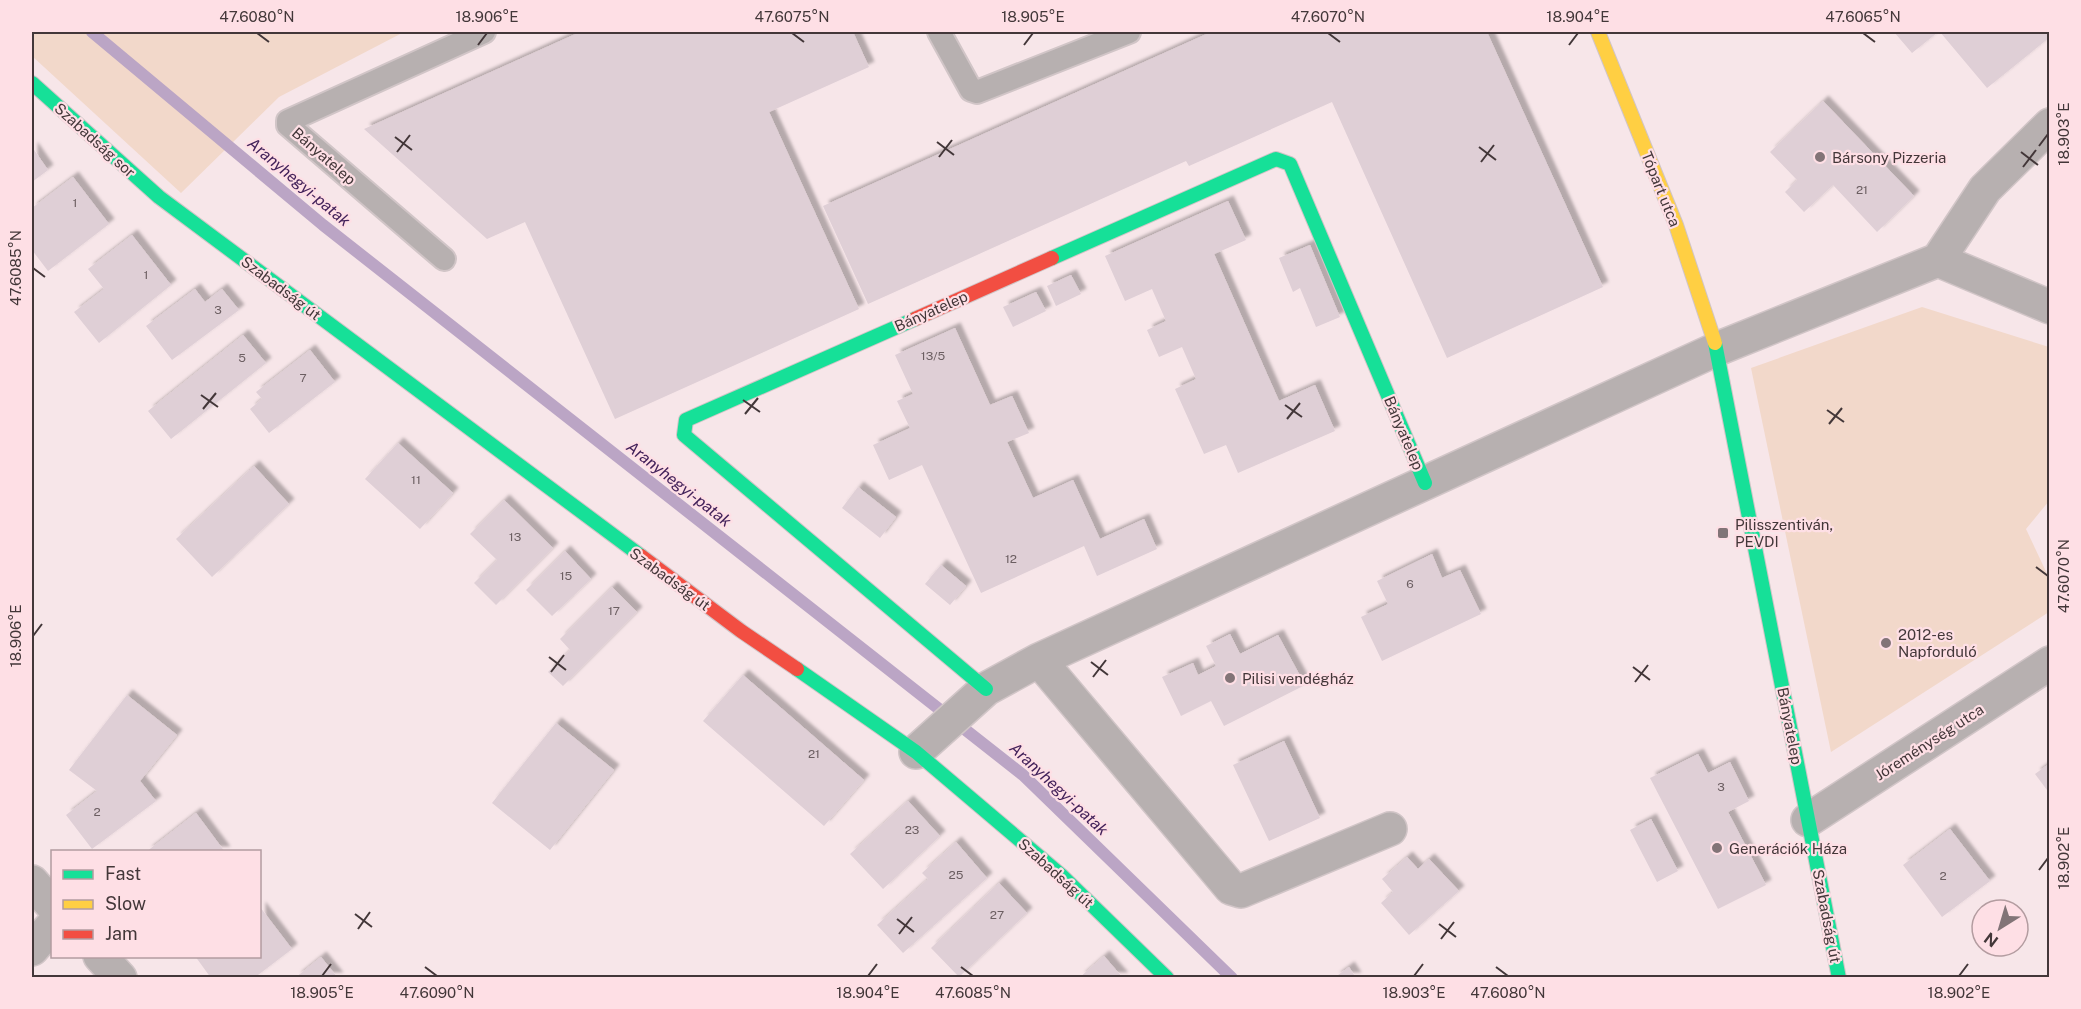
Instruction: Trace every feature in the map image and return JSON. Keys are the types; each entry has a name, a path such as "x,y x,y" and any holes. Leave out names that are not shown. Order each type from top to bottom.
{"street":[{"name":"Tópart utca","path":"1603,34 1676,225 1717,349"},
{"name":"Szabadság sor","path":"32,83 159,197"},
{"path":"2049,125 1985,189 1938,260 2049,307"},
{"name":"Bányatelep","path":"1425,483 1290,164 1276,159 686,420 684,435 979,694 1040,660 1717,349 1938,260"},
{"name":"Szabadság út","path":"159,197 741,631 920,749 1061,875 1167,978"},
{"name":"Bányatelep","path":"1717,349 1808,820"},
{"path":"1040,660 1231,888 1241,891 1390,829"},
{"name":"Jóreménység utca","path":"1808,820 2049,663"},
{"path":"920,749 979,694"},
{"name":"Szabadság út","path":"1808,820 1839,978"},
{"path":"32,882 51,904"},
{"path":"32,949 51,927"},
{"path":"101,958 120,978"}],"lane":[{"name":"Bányatelep","path":"444,259 288,125 288,121 484,32"},
{"path":"939,32 971,90 977,92 1129,32"}],"shaded area":[{"path":"32,32 404,32 279,97 181,193 32,56"},
{"path":"1922,307 2049,347 2049,501 2026,529 2049,578 2049,612 1831,752 1751,368"}],"building":[{"path":"580,32 853,32 869,67 769,112 859,309 615,419 525,222 487,239 364,129"},
{"path":"1211,32 1487,32 1603,287 1447,358 1332,102 1189,166 1186,161 868,304 823,206"},
{"path":"1894,32 1938,32 1912,53"},
{"path":"1940,32 2050,32 2050,37 1987,88"},
{"path":"1823,101 1914,196 1877,232 1833,185 1804,212 1785,192 1797,180 1770,152"},
{"path":"32,147 48,170 32,182"},
{"path":"73,177 109,224 48,271 32,250 32,208"},
{"path":"1228,201 1246,240 1214,254 1279,401 1315,385 1335,431 1238,473 1226,445 1204,454 1175,389 1196,379 1182,347 1159,357 1147,330 1166,321 1152,289 1125,301 1105,256"},
{"path":"132,235 171,285 99,343 74,312 104,289 88,269"},
{"path":"1310,245 1340,317 1316,327 1300,288 1293,292 1279,258"},
{"path":"1071,275 1081,294 1056,306 1047,286"},
{"path":"195,289 205,302 222,289 239,310 172,360 146,326"},
{"path":"1036,292 1046,311 1013,327 1003,307"},
{"path":"955,328 990,405 1012,396 1029,433 1007,442 1033,498 1073,480 1100,539 1144,519 1157,549 1097,576 1084,546 981,593 922,465 889,480 873,445 910,428 897,401 913,394 895,355"},
{"path":"243,335 266,363 171,439 148,411"},
{"path":"310,350 335,382 269,433 250,409 262,399 256,392"},
{"path":"398,443 453,493 420,529 365,479"},
{"path":"254,466 289,504 212,577 176,539"},
{"path":"858,487 896,517 880,538 842,508"},
{"path":"504,500 553,548 496,605 474,583 497,560 470,534"},
{"path":"565,551 591,579 552,616 526,590"},
{"path":"1432,554 1442,578 1460,570 1481,614 1382,661 1361,617 1388,604 1377,581"},
{"path":"941,565 966,586 950,605 925,584"},
{"path":"612,587 637,612 563,686 548,672 570,650 560,639"},
{"path":"1230,634 1240,654 1278,635 1305,685 1224,726 1211,701 1181,716 1162,677 1193,663 1198,675 1216,666 1206,646"},
{"path":"743,675 864,780 824,826 703,721"},
{"path":"127,695 177,735 140,781 156,801 92,849 66,815 97,791 69,770"},
{"path":"556,723 614,770 550,850 492,803"},
{"path":"1284,741 1320,818 1269,841 1233,765"},
{"name":"Generációk Háza","path":"1698,754 1708,773 1730,762 1749,801 1728,812 1766,885 1718,909 1650,778"},
{"path":"2050,763 2050,794 2035,774"},
{"path":"908,801 940,836 883,889 850,854"},
{"path":"196,813 224,850 149,850"},
{"path":"1651,819 1678,871 1657,882 1630,830"},
{"path":"1950,829 1990,881 1942,917 1903,865"},
{"path":"956,842 987,878 903,953 877,925 928,879 922,873"},
{"path":"1407,857 1418,869 1429,859 1459,891 1409,935 1381,903 1393,892 1382,879"},
{"path":"999,883 1027,913 959,977 931,948"},
{"path":"261,908 292,949 254,978 211,978 196,958 261,958"},
{"path":"1104,956 1123,978 1079,978"},
{"path":"321,957 338,978 295,978"},
{"path":"1349,967 1356,978 1334,978"}],"waterway":[{"name":"Aranyhegyi-patak","path":"92,32 323,225 1023,775 1232,978"}],"traffic: fast":[{"path":"32,83 159,197 641,556"},
{"path":"1052,258 1276,159 1290,164 1425,483"},
{"path":"915,319 686,420 684,435 986,689"},
{"path":"1715,343 1839,978"},
{"path":"797,669 916,752 1061,875 1167,978"}],"traffic: slow":[{"path":"1598,32 1676,225 1715,343"}],"traffic: jam":[{"path":"915,319 1052,258"},
{"path":"641,556 741,631 797,669"}],"place":[{"name":"Bársony Pizzeria","path":"1820,157"},
{"name":"Pilisszentiván, PEVDI","path":"1723,533"},
{"name":"2012-es Napforduló","path":"1886,643"},
{"name":"Pilisi vendégház","path":"1230,678"},
{"name":"Generációk Háza","path":"1717,848"}]}
